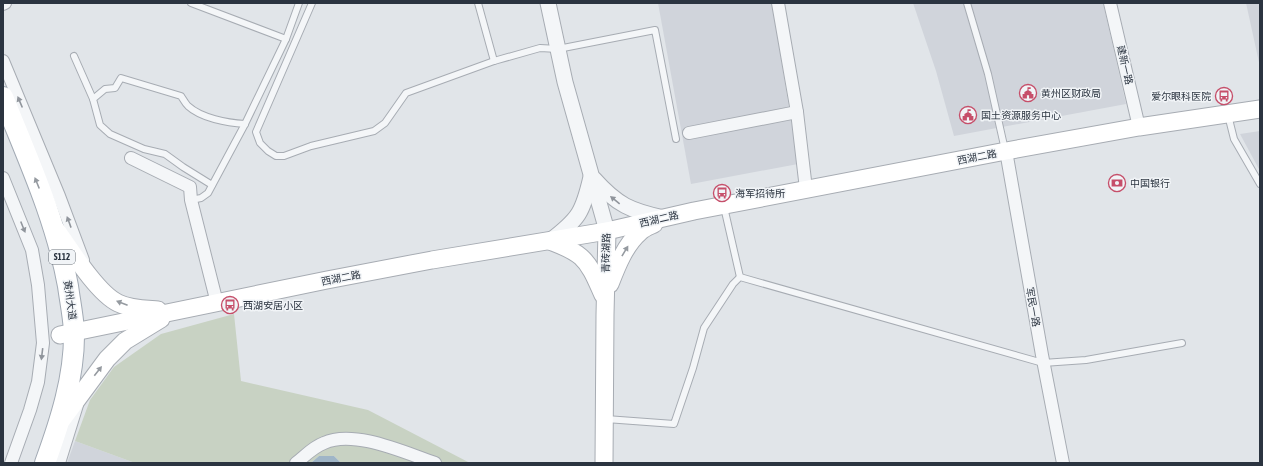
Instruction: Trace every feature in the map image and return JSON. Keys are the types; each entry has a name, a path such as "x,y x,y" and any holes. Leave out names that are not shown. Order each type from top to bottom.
{"main road":[{"name":"黄州大道","path":"3,97 49,211 64,268 72,310 51,406 32,463"},
{"name":"西湖二路","path":"67,334 432,260 607,231 723,205 1006,151 1139,127 1260,109"},
{"name":"黄州大道","path":"3,134 39,220 51,262 58,310 67,334 68,385 58,425 45,463"},
{"path":"605,300 616,268 626,248 640,232 664,218"},
{"path":"53,226 104,293 118,303 138,309 174,312"},
{"name":"青砖湖路","path":"604,463 607,231"},
{"path":"550,241 565,247 581,257 594,274 605,300"},
{"path":"58,425 107,359 126,341 174,312"}],"street":[{"name":"青砖湖路","path":"548,3 565,82 607,231"},
{"path":"778,3 797,112 806,190"},
{"name":"建新一路","path":"1110,3 1139,127"},
{"path":"3,61 59,196 88,272"},
{"path":"689,133 797,112"},
{"name":"军民一路","path":"1006,151 1043,363 1063,463"},
{"path":"131,158 190,186 190,200 217,303"},
{"path":"592,176 605,192 620,204 640,212 664,218"},
{"path":"550,241 569,226 580,213 587,196 592,176"},
{"path":"3,178 32,250 38,285 43,343 38,382 11,463"},
{"path":"59,463 81,394"},
{"path":"296,463 324,442 337,439 363,440 435,463"}],"lane":[{"path":"191,3 286,39"},
{"path":"190,200 201,198 208,193 212,186 245,124 286,39 299,3"},
{"path":"312,3 256,132 260,143 276,156 284,156 311,146 374,131 385,123 406,93 494,61 540,48 558,49 655,30 676,139"},
{"path":"478,3 494,61"},
{"path":"966,3 988,74 1006,151"},
{"path":"74,56 93,98 100,125 110,134 144,149 165,154 183,168 212,186"},
{"path":"93,98 105,89 115,88 122,78 181,96 186,105 195,112 227,122 245,124"},
{"path":"1227,114 1234,139 1260,184"},
{"path":"723,205 740,277"},
{"path":"740,277 1043,363 1086,360 1182,343"},
{"path":"604,419 674,424 693,368 704,328 733,284 740,277"}],"shaded area":[{"path":"658,3 772,3 798,164 691,184"},
{"path":"913,3 1103,3 1126,104 954,136 936,71"},
{"path":"1246,3 1260,3 1260,67"},
{"path":"1260,131 1260,171 1240,134"},
{"path":"75,441 135,463 67,463"}],"green space":[{"path":"234,314 241,381 368,410 470,463 341,463 334,456 319,456 311,463 135,463 75,441 90,400 114,367 161,334"}],"water":[{"path":"319,456 334,456 341,463 311,463"}],"place":[{"name":"黄州区财政局","path":"1028,93"},
{"name":"爱尔眼科医院","path":"1224,96"},
{"name":"国土资源服务中心","path":"968,115"},
{"name":"中国银行","path":"1117,183"},
{"name":"海军招待所","path":"722,193"},
{"name":"西湖安居小区","path":"230,305"}]}
